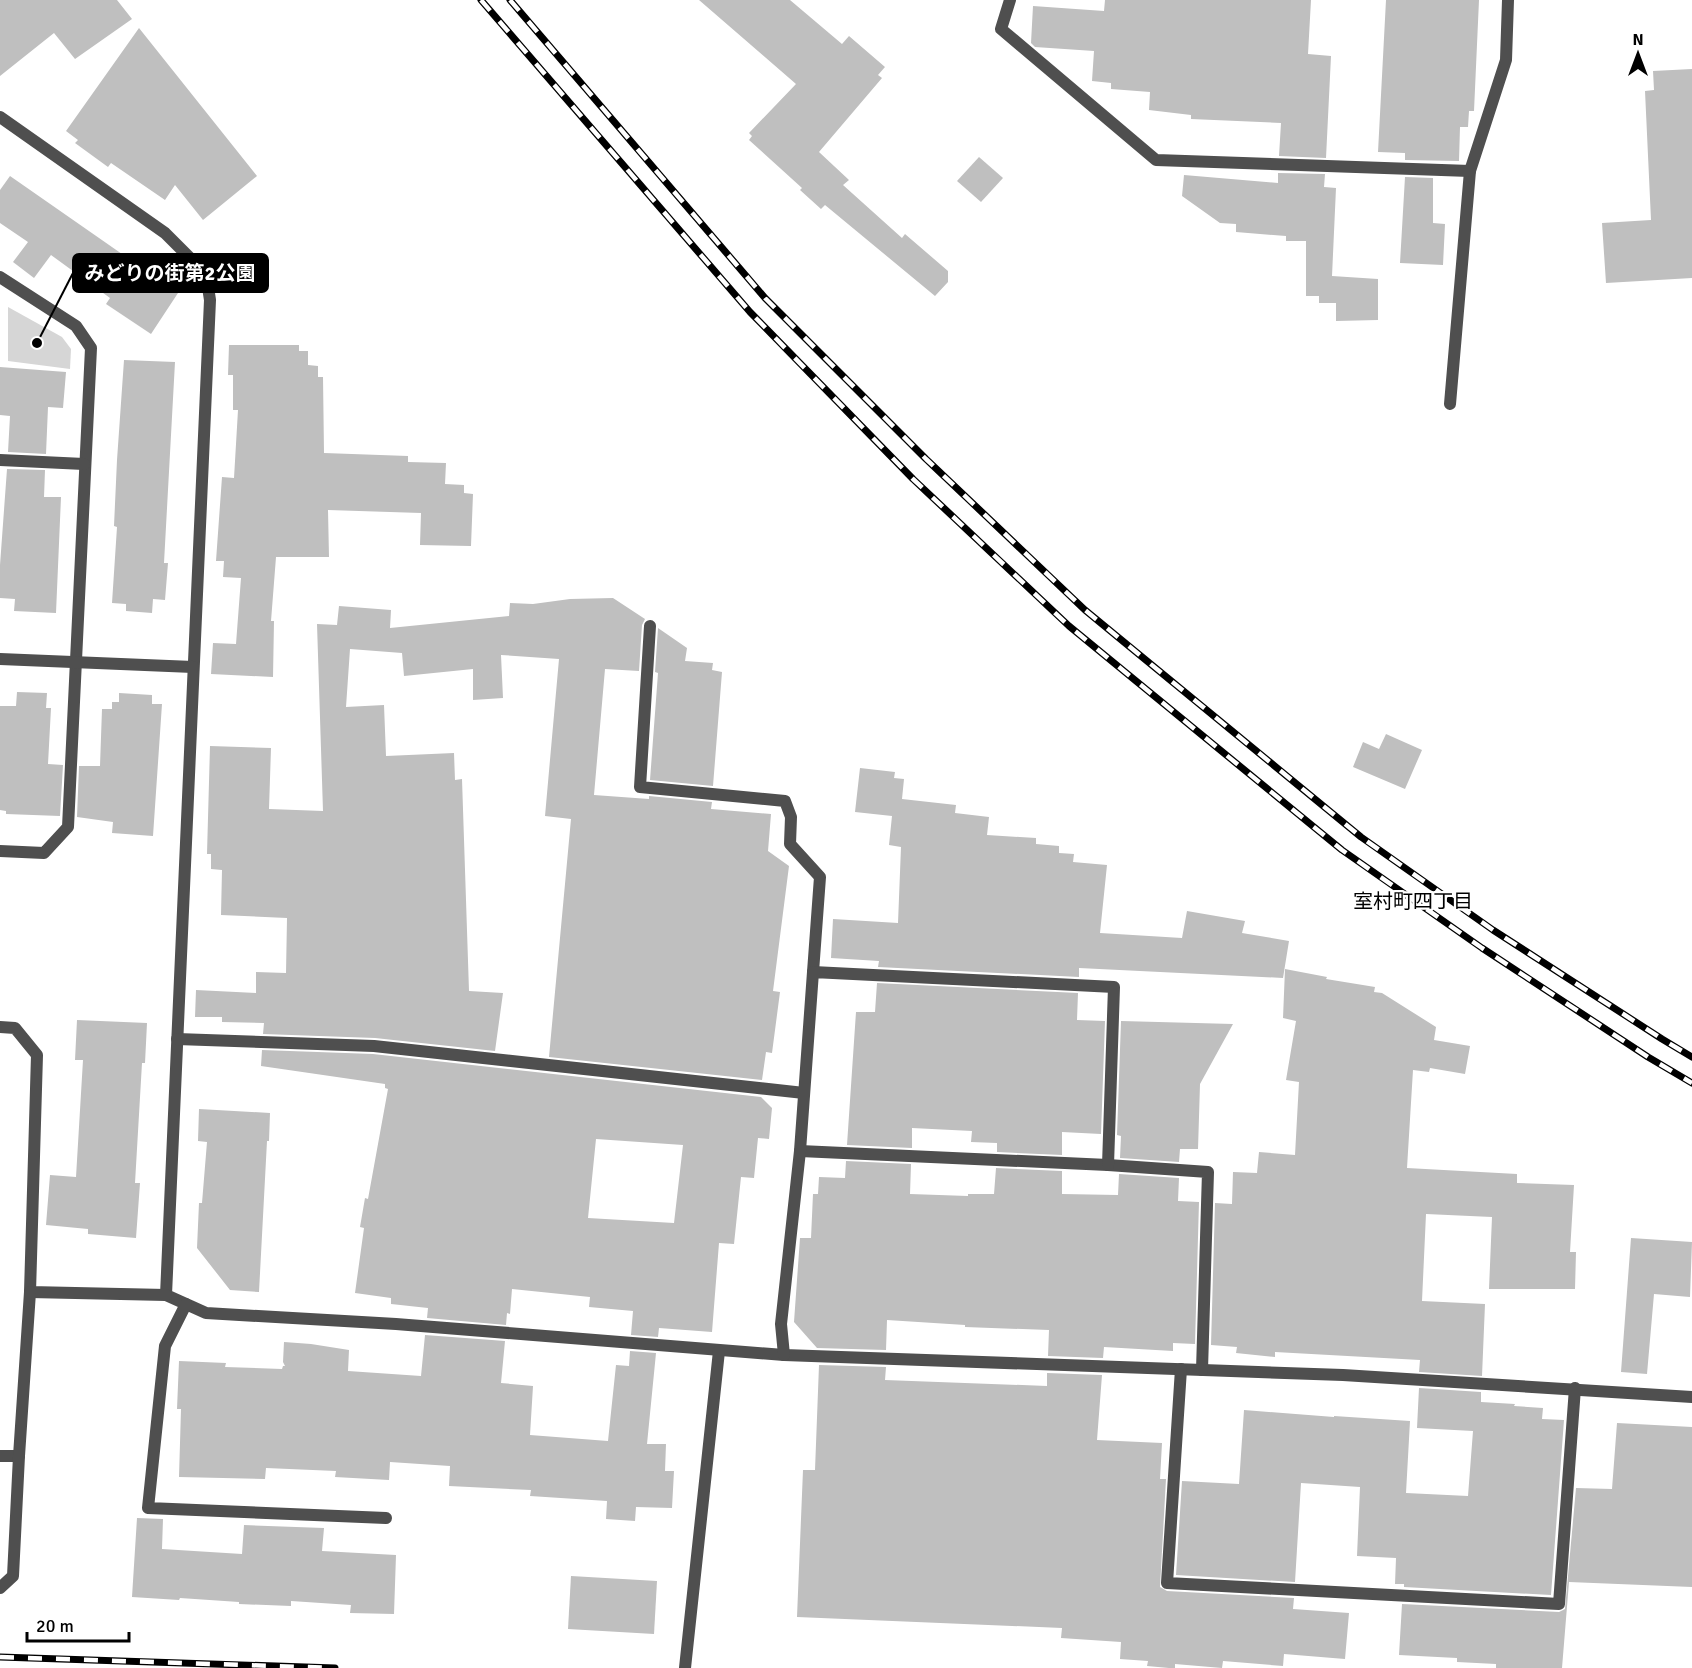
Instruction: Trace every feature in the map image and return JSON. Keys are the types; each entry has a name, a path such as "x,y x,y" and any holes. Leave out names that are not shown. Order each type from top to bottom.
{"street":[{"path":"1010,0 1001,29 1156,160 1470,171"},
{"path":"1450,404 1470,171 1506,60 1508,0"},
{"path":"0,117 165,233 206,274 210,300 166,1294"},
{"path":"0,278 76,326 91,348 68,826 44,853 0,851"},
{"path":"0,460 84,464"},
{"path":"651,626 640,787 785,801 791,817 790,844 820,877 800,1151 781,1324 784,1355"},
{"path":"0,659 194,667"},
{"path":"813,972 1114,987 1107,1165"},
{"path":"0,1028 15,1028 37,1055 30,1292 14,1576 0,1588"},
{"path":"177,1039 374,1046 804,1093"},
{"path":"800,1151 1208,1172 1202,1370"},
{"path":"30,1292 166,1294 206,1313 396,1324 719,1352 1342,1375 1692,1397"},
{"path":"186,1304 165,1346 148,1508 386,1518"},
{"path":"685,1668 719,1352"},
{"path":"1181,1369 1167,1583 1559,1604 1575,1388"},
{"path":"0,1456 19,1456"}],"shaded area":[{"path":"8,307 62,337 71,349 70,369 8,361"}],"building":[{"path":"0,0 117,0 132,19 75,59 54,33 0,76"},
{"path":"699,0 790,0 842,44 849,36 885,67 878,75 882,78 819,152 849,180 843,185 902,238 905,234 948,271 948,282 935,296 825,205 821,209 800,190 802,188 749,140 752,136 749,133 796,84"},
{"path":"1105,0 1311,0 1308,54 1331,56 1326,158 1279,156 1281,123 1191,119 1191,115 1149,110 1150,92 1111,89 1111,83 1092,81 1094,51 1035,47 1031,43 1033,6 1104,11"},
{"path":"1386,0 1479,0 1474,111 1469,111 1468,127 1460,127 1459,161 1405,160 1405,153 1378,152"},
{"path":"139,28 257,176 203,220 175,185 165,200 111,163 108,167 75,143 78,140 66,131"},
{"path":"1692,69 1692,278 1606,283 1602,223 1651,220 1645,91 1654,90 1653,71"},
{"path":"979,157 1003,178 981,202 957,181"},
{"path":"1278,173 1325,174 1324,187 1336,188 1332,276 1378,279 1378,320 1336,321 1336,303 1319,303 1319,296 1306,296 1306,241 1286,241 1286,236 1236,232 1236,224 1220,223 1182,196 1184,175 1278,183"},
{"path":"10,176 178,293 151,334 106,304 110,298 51,255 34,278 13,262 28,242 0,223 0,190"},
{"path":"1405,177 1433,178 1433,223 1445,224 1443,265 1400,263"},
{"path":"229,345 299,345 299,351 308,351 308,365 318,366 318,377 323,377 324,453 408,456 408,462 446,463 445,484 464,485 464,493 473,494 471,546 420,545 421,513 328,510 329,557 276,557 271,621 274,621 273,677 211,674 213,643 236,644 241,578 223,577 224,561 216,561 222,477 234,478 238,410 233,410 233,375 228,375"},
{"path":"124,360 175,362 164,563 168,563 165,600 153,599 152,613 126,611 126,604 112,603 117,527 114,526 117,460"},
{"path":"0,367 66,372 63,408 48,407 46,454 8,452 10,416 0,415"},
{"path":"7,469 45,470 44,497 61,497 56,613 14,611 15,599 0,598"},
{"path":"613,598 645,619 642,625 639,671 605,669 594,795 649,799 649,796 712,802 711,809 771,814 768,851 789,866 773,991 780,992 772,1053 766,1052 762,1080 549,1057 571,819 545,816 559,659 501,655 503,698 473,700 473,669 404,676 402,653 350,649 346,707 384,705 386,756 454,753 455,780 462,779 469,991 503,993 495,1051 375,1038 263,1034 264,1023 222,1022 222,1017 195,1017 196,990 256,993 256,972 286,973 287,918 221,915 222,870 211,869 211,854 207,854 210,746 271,748 269,809 323,811 317,624 337,625 339,606 391,610 390,628 509,616 510,603 533,604 570,599"},
{"path":"658,628 687,648 685,661 713,663 712,670 722,672 713,786 650,780 658,673 655,672"},
{"path":"17,692 47,693 46,708 51,708 48,764 63,765 60,816 6,814 6,811 0,810 0,706 16,706"},
{"path":"119,693 152,695 152,704 162,704 153,836 112,833 113,822 77,817 79,766 100,766 102,709 112,709 112,702 119,702"},
{"path":"1386,734 1422,750 1405,789 1353,767 1363,742 1379,749"},
{"path":"860,768 895,772 894,778 904,779 902,799 956,805 955,813 989,817 987,835 1036,838 1036,844 1059,846 1059,853 1074,854 1073,862 1107,865 1100,933 1182,938 1187,911 1245,921 1242,933 1289,941 1283,978 1079,968 1079,977 878,967 879,961 831,958 833,919 898,923 901,847 889,845 892,816 855,812"},
{"path":"1285,969 1375,987 1374,992 1382,993 1436,1027 1434,1040 1470,1046 1465,1074 1430,1068 1429,1072 1413,1070 1407,1168 1517,1174 1517,1183 1574,1185 1570,1252 1576,1252 1575,1289 1489,1289 1492,1217 1426,1214 1422,1301 1485,1304 1482,1376 1419,1372 1420,1360 1275,1352 1275,1357 1236,1353 1237,1347 1211,1345 1215,1203 1232,1204 1233,1172 1257,1173 1259,1152 1295,1155 1299,1082 1286,1080 1296,1021 1283,1018"},
{"path":"877,983 1078,993 1077,1020 1105,1021 1101,1134 1062,1132 1062,1155 997,1152 997,1143 971,1142 972,1131 912,1128 912,1148 847,1145 856,1012 875,1012"},
{"path":"77,1020 147,1023 145,1063 142,1063 135,1183 140,1183 136,1238 88,1234 88,1229 46,1225 50,1175 76,1177 83,1060 75,1060"},
{"path":"1121,1021 1233,1024 1200,1084 1198,1149 1180,1149 1179,1162 1120,1158 1121,1136 1117,1135"},
{"path":"262,1050 373,1054 761,1097 772,1108 769,1139 758,1138 754,1178 741,1177 734,1244 719,1243 712,1332 659,1328 658,1337 631,1335 633,1311 589,1307 590,1297 512,1289 510,1314 507,1313 506,1325 427,1318 428,1308 391,1304 391,1298 355,1293 364,1228 360,1227 365,1198 368,1199 388,1089 385,1088 385,1084 261,1066","holes":["596,1139 683,1145 674,1223 588,1218"]},
{"path":"199,1109 270,1113 259,1292 230,1290 197,1248 199,1203 202,1203 207,1142 198,1141"},
{"path":"846,1161 911,1164 910,1194 968,1196 968,1194 994,1194 996,1168 1062,1171 1062,1194 1118,1195 1119,1174 1179,1178 1178,1201 1199,1202 1195,1344 1173,1343 1173,1351 1104,1347 1103,1358 1048,1356 1049,1330 965,1327 965,1325 887,1320 886,1350 817,1348 794,1322 800,1238 811,1238 813,1194 818,1194 819,1177 845,1178"},
{"path":"1631,1238 1692,1242 1690,1297 1654,1294 1647,1374 1621,1372"},
{"path":"425,1335 505,1341 501,1383 533,1386 530,1435 608,1441 616,1365 629,1366 630,1351 656,1353 647,1444 666,1444 665,1471 674,1471 672,1508 636,1507 635,1521 606,1519 607,1501 530,1496 531,1490 449,1486 450,1466 390,1462 389,1480 335,1477 336,1471 266,1468 265,1479 179,1477 181,1409 177,1409 179,1361 226,1363 225,1367 282,1369 285,1366 283,1362 284,1342 349,1350 348,1371 421,1376"},
{"path":"819,1365 886,1367 885,1380 1047,1386 1047,1373 1102,1375 1097,1440 1162,1443 1160,1479 1166,1479 1160,1587 1167,1591 1294,1598 1293,1609 1349,1613 1345,1659 1284,1654 1283,1666 1223,1661 1222,1668 1175,1664 1175,1668 1169,1668 1147,1666 1148,1661 1120,1659 1121,1642 1061,1638 1062,1628 797,1617 803,1470 815,1470"},
{"path":"1419,1388 1481,1392 1481,1402 1543,1408 1542,1419 1564,1420 1551,1595 1404,1587 1404,1584 1395,1584 1396,1558 1357,1556 1360,1487 1301,1483 1295,1582 1176,1575 1182,1481 1239,1484 1244,1410 1410,1421 1406,1493 1468,1496 1473,1431 1417,1428"},
{"path":"1617,1423 1692,1427 1692,1587 1569,1582 1562,1668 1496,1668 1496,1664 1457,1662 1457,1658 1399,1655 1402,1604 1559,1612 1565,1609 1576,1488 1612,1489"},
{"path":"137,1518 163,1519 162,1549 242,1554 244,1525 324,1528 322,1551 396,1555 394,1614 350,1613 351,1605 291,1601 291,1606 132,1597"},
{"path":"571,1576 657,1581 654,1634 568,1629"}],"railway":[{"path":"481,0 750,312 913,479 1069,626 1342,850 1482,948 1648,1057 1692,1083"},
{"path":"510,0 765,298 926,459 1085,610 1361,837 1493,930 1692,1057"},
{"path":"0,1657 335,1668"}],"place":[{"name":"みどりの街第2公園","path":"37,343"}],"district":[{"name":"室村町四丁目","path":"1413,901"}]}
